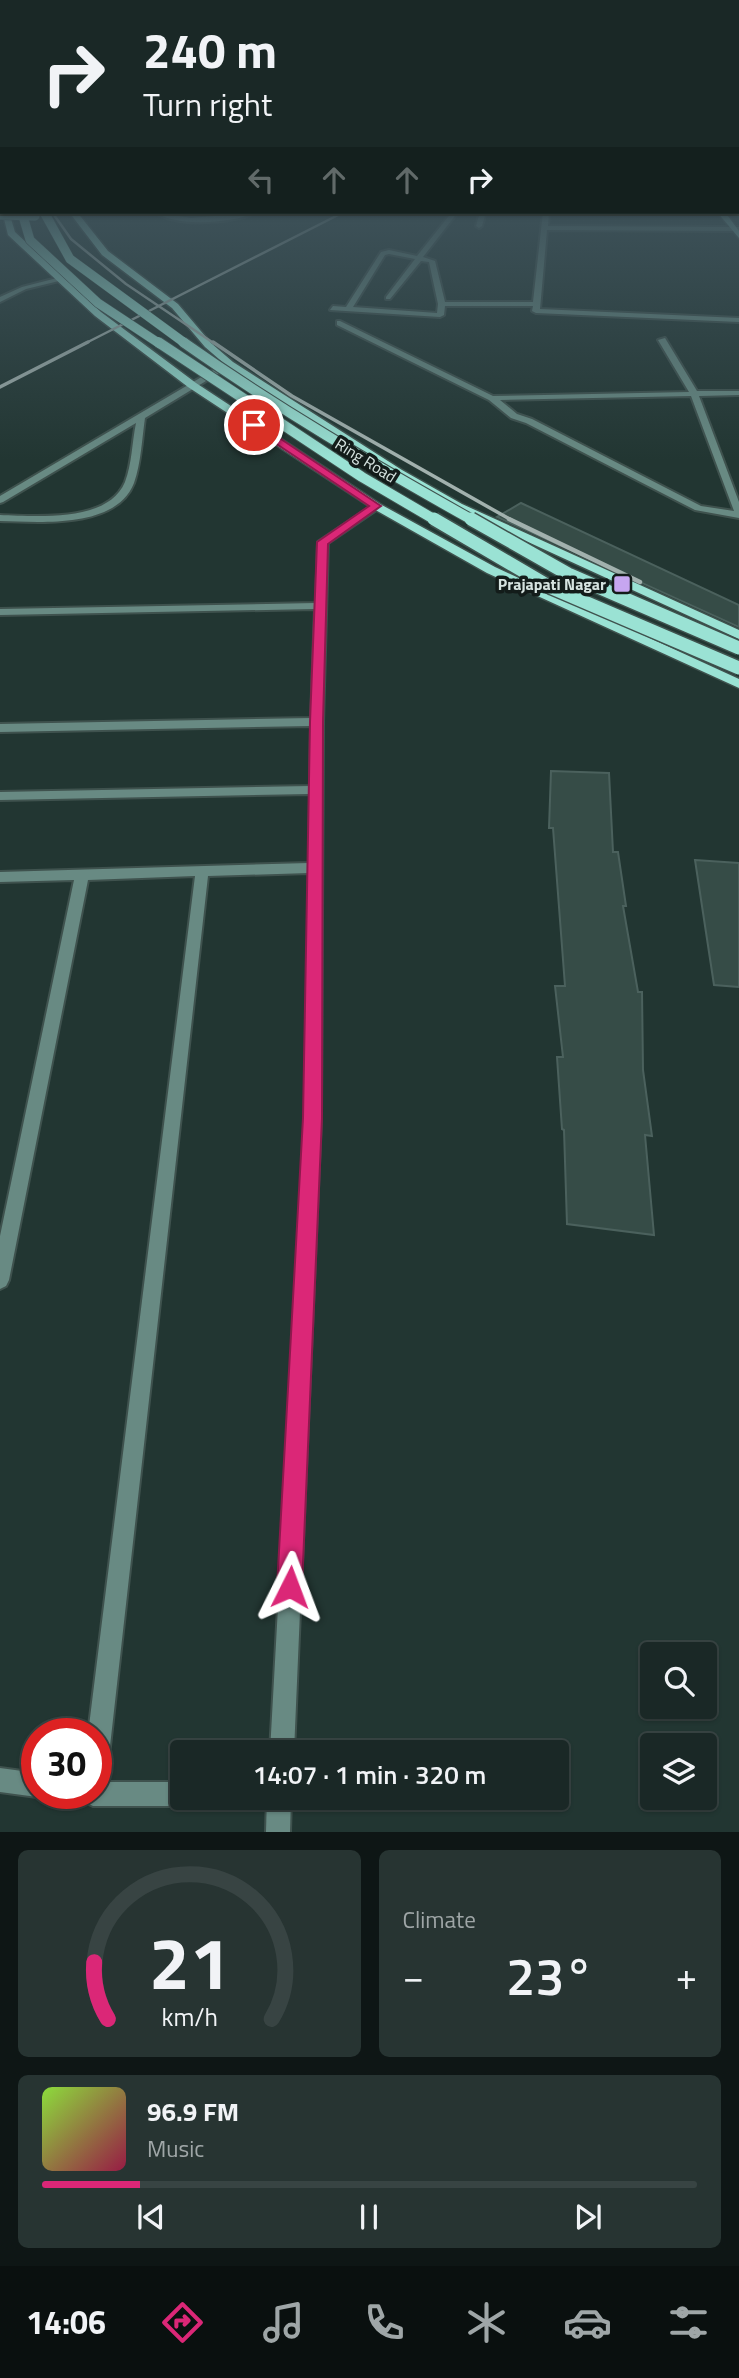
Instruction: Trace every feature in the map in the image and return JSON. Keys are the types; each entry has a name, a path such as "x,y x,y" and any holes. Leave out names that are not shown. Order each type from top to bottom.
{"main road":[{"path":"71,288 98,314 192,385 376,506 491,570 739,684"},
{"name":"Ring Road","path":"82,288 98,303 362,477 552,588 739,668"},
{"name":"Ring Road","path":"108,288 239,381 339,444 568,573 739,648"},
{"name":"Ring Road","path":"151,288 175,306 208,345 230,363 398,472 458,506 739,635"}],"street":[{"path":"0,300 23,288"},
{"path":"348,309 361,288"},
{"path":"388,298 395,288"},
{"path":"333,308 440,315 442,304 438,288"},
{"path":"538,288 536,311 739,320"},
{"path":"442,304 537,304"},
{"path":"340,323 492,398 514,416 529,421 698,508 739,514"},
{"path":"662,340 693,392 739,514"},
{"path":"0,500 230,363"},
{"path":"492,398 739,393"},
{"path":"0,518 67,517 98,512 114,502 128,485 141,418"},
{"path":"724,479 739,479"},
{"path":"283,1740 313,1118 317,722 323,542 376,506"},
{"path":"0,612 321,606"},
{"path":"0,728 317,722"},
{"path":"0,796 316,790"},
{"path":"0,877 315,868"},
{"path":"101,1718 202,871"},
{"path":"0,1280 82,874"},
{"path":"0,1780 21,1783"},
{"path":"112,1794 170,1794"},
{"path":"278,1832 279,1810"}],"building":[{"path":"521,503 739,605 739,627 497,517"},
{"path":"551,771 609,773 613,852 618,852 626,906 623,906 638,992 642,992 643,1070 652,1136 645,1135 654,1235 567,1224 564,1130 557,1057 563,1057 555,986 565,986 553,828 549,828"},
{"path":"695,860 739,863 739,987 714,985"}],"railway":[{"path":"133,288 159,306"},
{"path":"159,306 193,288"},
{"path":"84,344 159,306"},
{"path":"159,306 215,344"},
{"path":"0,387 88,342"},
{"path":"213,342 292,396 512,520"},
{"path":"512,520 640,582"}],"place":[{"name":"Prajapati Nagar","path":"622,584"}],"route":[{"path":"254,425 376,506 323,542 317,722 313,1118 290,1587"}]}
